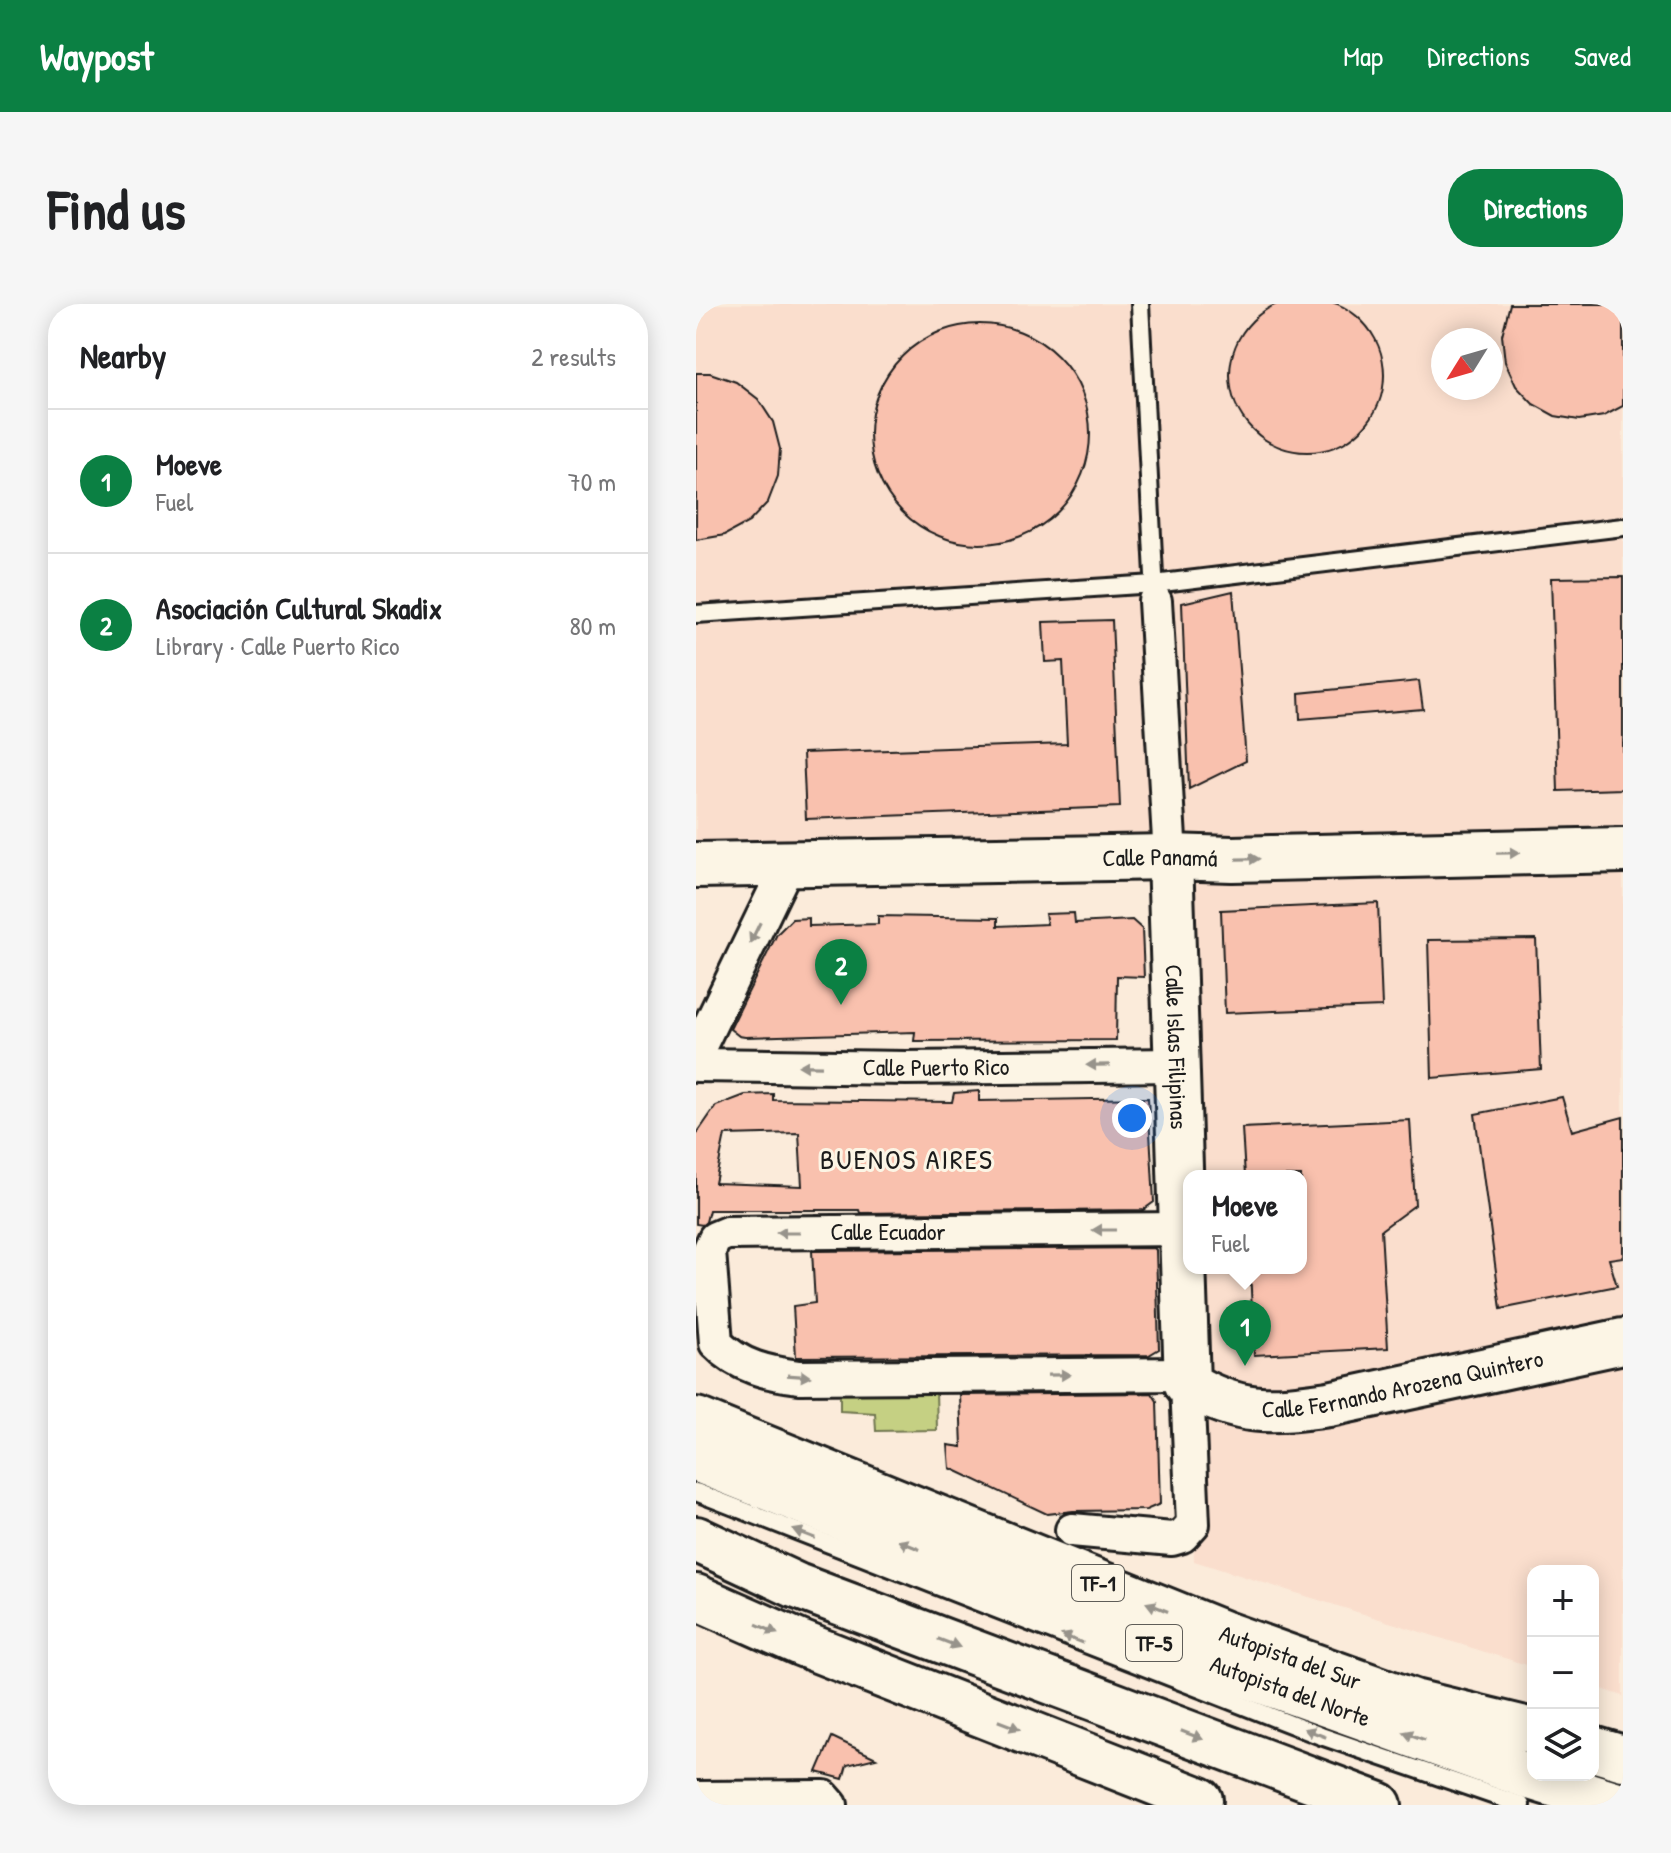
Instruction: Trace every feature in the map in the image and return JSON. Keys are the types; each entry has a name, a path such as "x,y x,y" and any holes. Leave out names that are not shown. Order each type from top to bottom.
{"main road":[{"name":"Calle Panamá","path":"701,868 789,862 1170,857 1232,859 1623,850"},
{"name":"Calle Islas Filipinas","path":"1170,857 1183,1266"},
{"name":"Calle Islas Filipinas","path":"1183,1274 1186,1379"},
{"name":"Calle Fernando Arozena Quintero","path":"1186,1379 1207,1396 1229,1404 1254,1410 1281,1411 1329,1404 1623,1341"},
{"path":"696,1402 728,1418 785,1458"},
{"path":"696,1420 785,1458"},
{"path":"696,1437 718,1447 785,1458"},
{"name":"Autopista del Sur","path":"785,1458 1222,1633 1414,1702 1527,1730"},
{"name":"Autopista del Norte","path":"696,1459 1150,1641 1533,1778 1621,1805"},
{"path":"696,1539 797,1586 1373,1803"},
{"path":"696,1597 800,1643 1200,1800"},
{"path":"1414,1702 1500,1744 1527,1753"},
{"path":"1599,1751 1623,1758"},
{"path":"1599,1775 1623,1782"}],"street":[{"path":"1154,592 1170,857"},
{"path":"696,1054 789,862"},
{"name":"Calle Puerto Rico","path":"696,1065 906,1068 1176,1065"},
{"name":"Calle Ecuador","path":"1182,1229 727,1233 715,1238 709,1251 716,1343 726,1353 765,1372 799,1377 1186,1379"},
{"name":"Calle Islas Filipinas","path":"1072,1530 1172,1539 1182,1536 1193,1524 1186,1379"},
{"path":"696,1798 824,1797 831,1805"}],"lane":[{"path":"1140,304 1154,592"},
{"path":"696,614 1154,592 1623,527"},
{"path":"696,1492 1321,1736 1521,1805"}],"shaded area":[{"path":"696,304 1623,304 1623,1696 1599,1688 1599,1565 1527,1565 1527,1665 1194,1561 1184,1274 1307,1274 1307,1170 1183,1170 1183,1238 1170,857 696,865"}],"green space":[{"path":"840,1388 936,1390 937,1430 876,1431 875,1413 840,1411"}],"building":[{"path":"1307,298 1336,304 1361,321 1378,346 1384,375 1378,404 1361,429 1336,446 1307,452 1278,446 1253,429 1236,404 1230,375 1236,346 1253,321 1278,304"},
{"path":"1510,304 1623,304 1623,406 1604,416 1579,420 1555,416 1533,404 1516,386 1505,362 1503,331"},
{"path":"980,324 1001,326 1022,333 1058,356 1081,392 1088,413 1088,455 1081,476 1058,512 1022,535 1001,542 980,544 959,542 938,535 902,512 879,476 872,455 870,434 872,413 879,392 902,356 938,333 959,326"},
{"path":"696,373 710,373 736,382 758,399 773,422 780,449 778,476 768,502 749,522 725,535 696,540"},
{"path":"1623,577 1623,789 1558,791 1551,578"},
{"path":"1233,591 1246,761 1189,789 1182,603"},
{"path":"1112,620 1120,807 806,819 803,753 1067,744 1063,661 1045,662 1043,622"},
{"path":"1419,681 1423,709 1300,719 1299,693"},
{"path":"1378,903 1382,1007 1225,1013 1221,910"},
{"path":"1074,913 1075,923 1132,920 1142,929 1144,977 1117,976 1116,1040 914,1041 915,1032 745,1037 730,1029 777,934 792,919 809,918 809,926 878,924 878,916 998,918 998,926 1047,924 1045,914"},
{"path":"1536,939 1541,1069 1432,1078 1428,940"},
{"path":"979,1091 979,1101 1148,1098 1154,1202 1143,1210 860,1213 859,1210 709,1210 706,1222 696,1224 696,1135 716,1106 745,1095 773,1094 773,1100 952,1102 954,1093","holes":["799,1133 802,1186 715,1183 725,1135"]},
{"path":"1562,1097 1572,1131 1623,1117 1623,1257 1609,1259 1617,1286 1501,1309 1475,1114"},
{"path":"1410,1120 1415,1205 1381,1230 1388,1348 1254,1355 1250,1274 1307,1274 1307,1170 1245,1170 1242,1128"},
{"path":"1154,1248 1159,1349 1149,1355 796,1357 793,1306 815,1303 812,1251"},
{"path":"1152,1393 1157,1401 1160,1504 1146,1510 1047,1514 950,1468 948,1445 962,1447 960,1395"},
{"path":"832,1737 876,1758 847,1765 843,1779 817,1772"}],"place":[{"name":"Asociación Cultural Skadix","path":"841,1005"},
{"name":"Moeve","path":"1245,1366"}],"district":[{"name":"BUENOS AIRES","path":"907,1159"}]}
